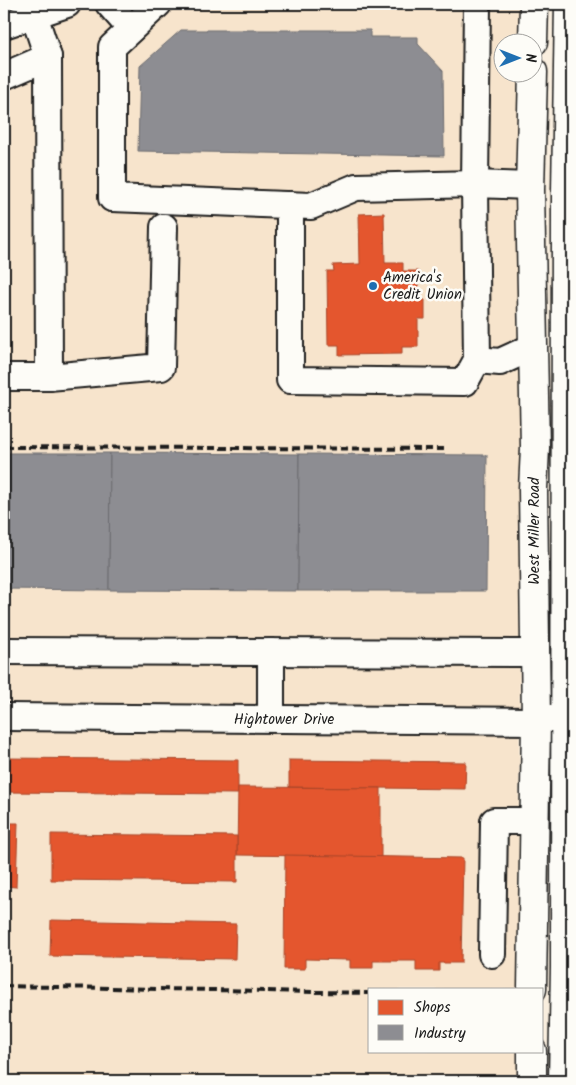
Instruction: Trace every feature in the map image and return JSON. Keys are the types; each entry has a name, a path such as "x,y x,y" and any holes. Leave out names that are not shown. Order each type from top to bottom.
{"main road":[{"path":"533,32 534,4"},
{"name":"West Miller Road","path":"563,1081 564,719 569,418 568,4"},
{"name":"West Miller Road","path":"532,82 530,186 535,448 533,489 536,721 532,988"},
{"path":"532,1052 532,1081"}],"street":[{"path":"4,25 67,4"},
{"path":"109,4 131,29"},
{"path":"158,4 112,47 112,198 312,206 356,187 475,184 530,186"},
{"path":"290,205 290,380 465,382 477,360 475,184 477,4"},
{"path":"34,15 48,57 49,377"},
{"path":"4,76 48,57"},
{"path":"4,376 49,377 161,367 164,227"},
{"path":"477,360 500,362 533,347"},
{"path":"534,419 569,418"},
{"path":"4,651 535,653"},
{"path":"271,718 272,652"},
{"name":"Hightower Drive","path":"4,716 536,721 549,718 564,719"},
{"path":"492,954 494,821 534,821"}],"shaded area":[{"path":"4,4 522,4 522,32 494,32 494,82 522,82 518,988 368,988 368,1052 518,1052 517,1081 4,1081"}],"building: Shops":[{"name":"America's Credit Union","path":"384,213 385,263 403,263 403,271 418,271 418,300 425,300 425,319 418,319 418,347 402,347 402,354 339,355 339,345 328,345 327,271 334,271 333,265 360,264 359,214"},
{"path":"4,758 238,760 238,794 4,792"},
{"path":"289,760 466,762 465,789 289,787"},
{"path":"238,787 381,788 381,857 237,855"},
{"path":"4,823 18,823 16,887 4,886"},
{"path":"51,834 237,836 237,882 51,880"},
{"path":"285,855 463,858 461,963 439,963 439,971 416,971 416,961 373,961 373,968 350,968 350,960 305,959 305,969 284,969"},
{"path":"51,920 236,924 235,959 50,956"}],"building: Industry":[{"path":"181,30 370,30 370,37 418,37 418,44 443,71 444,156 138,151 140,66"},
{"path":"4,453 110,453 109,590 4,589"},
{"path":"110,453 299,454 298,591 109,590"},
{"path":"299,454 487,455 486,591 298,591"}],"railway":[{"path":"4,447 444,449"},
{"path":"4,986 368,993"}],"place":[{"name":"America's Credit Union","path":"373,286"}]}
